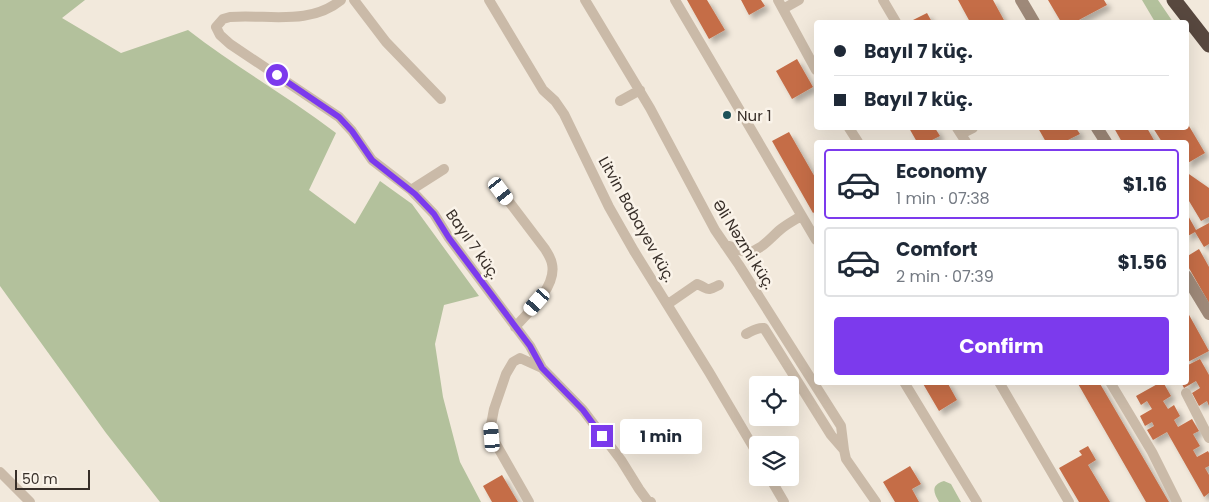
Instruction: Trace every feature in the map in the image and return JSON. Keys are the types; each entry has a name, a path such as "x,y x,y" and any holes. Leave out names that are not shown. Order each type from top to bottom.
{"highway":[{"path":"1174,0 1209,45"}],"street":[{"name":"Bayıl 7 küç.","path":"341,0 334,6 305,16 294,18 230,17 223,19 216,26 220,35 230,44 339,117 352,131 372,160 411,190 434,214 449,238 530,346 542,368 583,410 621,460 647,500 651,502"},
{"path":"354,0 386,42 442,99"},
{"name":"Litvin Babayev küç.","path":"489,0 543,90 555,101 564,114 609,207 749,440"},
{"name":"Əli Nəzmi küç.","path":"585,0 640,90 709,220 814,383"},
{"path":"675,0 814,237"},
{"path":"799,0 781,4 814,66"},
{"path":"883,0 895,20"},
{"path":"1021,0 1033,20"},
{"path":"620,101 640,90"},
{"path":"411,190 444,169"},
{"path":"501,191 545,249 551,259 553,274 544,292 515,327"},
{"path":"725,245 750,252 758,249 781,229 802,216"},
{"path":"1189,281 1209,314"},
{"path":"668,304 697,284 707,290 719,285"},
{"path":"746,334 756,328 764,328 831,436 844,450"},
{"name":"Bayıl 7 küç.","path":"529,502 492,437 491,425 494,409 506,374 513,362 520,358 542,368"},
{"name":"Əli Nəzmi küç.","path":"815,385 841,426 846,459 876,502"},
{"path":"906,385 977,502"},
{"path":"1001,385 1070,502"},
{"path":"1112,385 1152,452 1178,502"},
{"path":"1186,393 1209,438"},
{"path":"0,472 30,502"},
{"path":"775,486 784,502"}],"green space":[{"path":"0,0 85,0 62,18 121,53 188,30 336,133 309,190 355,224 380,181 412,204 479,296 444,305 435,344 443,397 460,462 481,502 160,502 106,433 0,286"},
{"path":"1142,0 1158,0 1172,20 1154,20"},
{"path":"944,481 951,484 961,502 939,502 934,489"}],"building":[{"path":"687,0 707,0 725,30 709,39"},
{"path":"741,0 761,0 765,6 749,15"},
{"path":"958,0 993,0 1004,20 969,20"},
{"path":"1048,0 1104,0 1107,5 1079,20 1060,20"},
{"path":"927,13 931,20 913,20"},
{"path":"797,59 813,87 792,99 776,71"},
{"path":"1189,126 1205,153 1189,162 1189,140 1161,140 1154,130 1189,130"},
{"path":"910,130 936,130 940,136 932,140 916,140"},
{"path":"1039,130 1077,130 1080,134 1068,140 1045,140"},
{"path":"1115,130 1148,130 1154,140 1121,140"},
{"path":"789,132 814,176 813,213 772,141"},
{"path":"1189,174 1209,188 1209,217 1201,221 1189,201"},
{"path":"1189,217 1196,230 1209,223 1209,244 1204,247 1195,232 1189,235"},
{"path":"1199,249 1209,267 1209,303 1189,268 1189,255"},
{"path":"1189,315 1209,351 1189,361"},
{"path":"1200,359 1209,375 1209,406 1207,401 1199,406 1192,393 1200,388 1196,381 1184,388 1182,385 1189,385 1189,364"},
{"path":"924,385 949,385 957,400 939,411"},
{"path":"1079,385 1101,385 1169,502 1146,502"},
{"path":"1156,385 1165,385 1171,396 1163,401 1168,409 1174,405 1180,416 1174,420 1178,427 1192,419 1199,431 1193,434 1200,446 1193,450 1197,457 1208,451 1209,453 1209,466 1205,468 1209,475 1209,493 1204,497 1167,432 1153,440 1147,430 1154,426 1152,422 1145,426 1140,416 1152,409 1147,401 1141,405 1136,396"},
{"path":"1088,446 1096,460 1088,465 1110,502 1079,502 1059,468 1082,455 1079,451"},
{"path":"910,466 921,484 912,489 919,502 895,502 883,482"},
{"path":"502,475 518,502 492,502 483,486"}],"place":[{"name":"Nur 1","path":"727,115"}],"route":[{"path":"277,75 339,117 352,131 372,160 415,194 434,214 449,238 530,346 542,368 583,410 602,436"}]}
